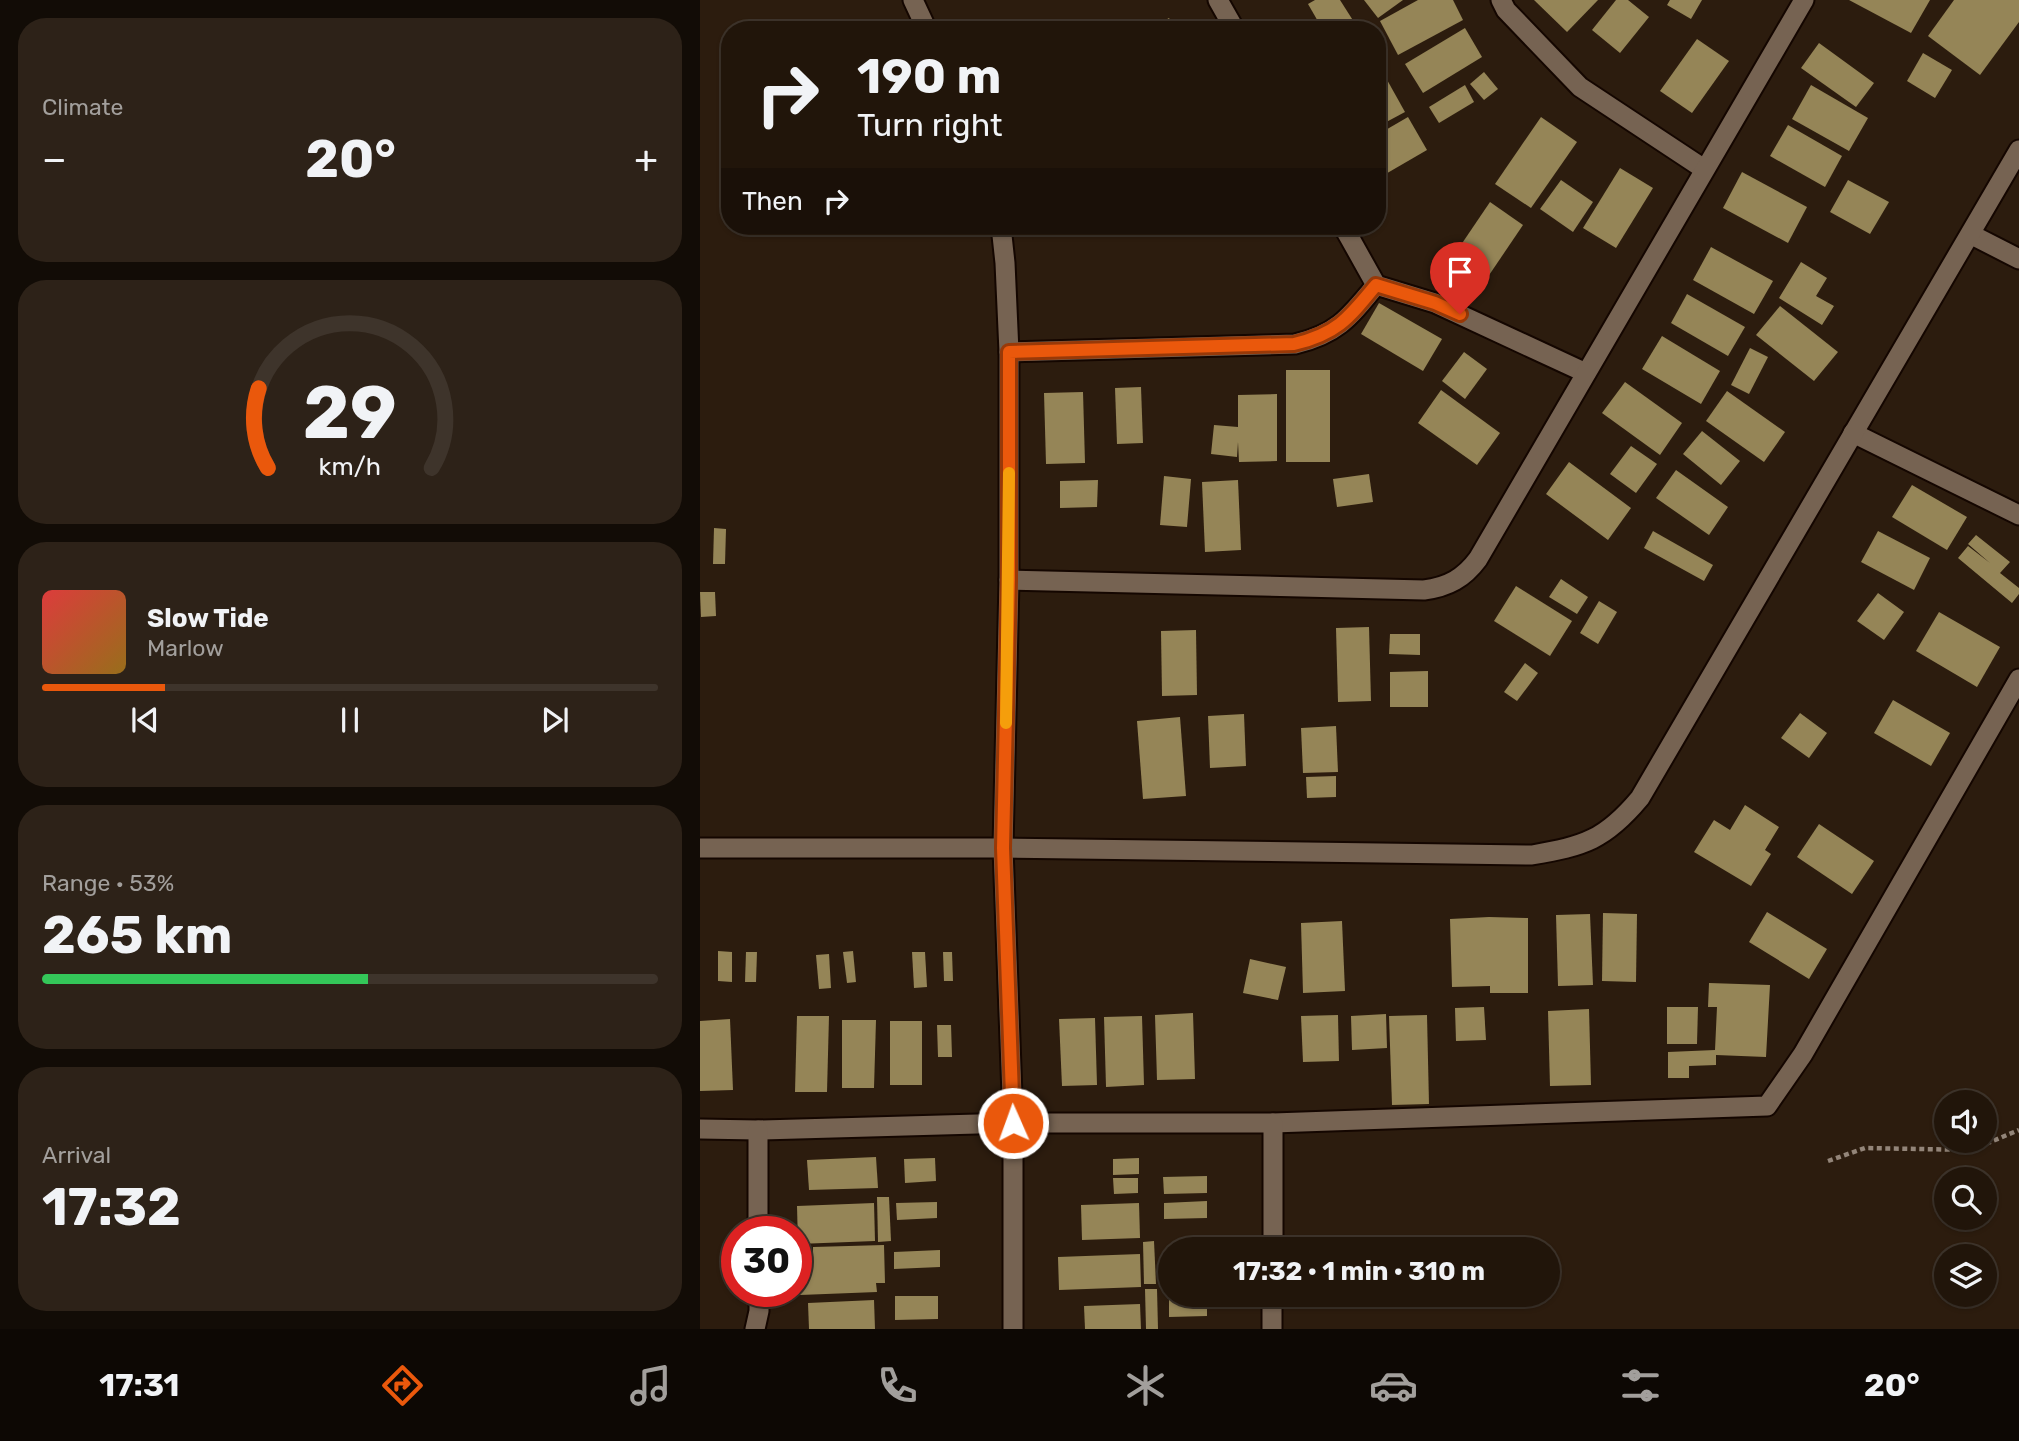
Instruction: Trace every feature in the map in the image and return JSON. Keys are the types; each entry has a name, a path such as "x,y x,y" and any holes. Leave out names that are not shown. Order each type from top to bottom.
{"street":[{"path":"913,0 923,21"},
{"path":"1218,0 1230,21"},
{"path":"1501,0 1507,10 1580,87 1704,169"},
{"path":"1009,580 1424,590 1455,582 1469,572 1804,0"},
{"path":"700,848 1003,848 1532,855 1569,848 1598,838 1622,819 1640,798 2019,150"},
{"path":"1972,234 2019,259"},
{"path":"1002,235 1006,263 1009,352 1009,580 1003,848 1013,1123 1013,1329"},
{"path":"1348,235 1376,285 1435,303 1586,373"},
{"path":"1009,352 1294,344 1318,338 1334,329 1351,315 1376,285"},
{"path":"1853,433 2019,515"},
{"path":"700,1129 758,1130 1013,1123 1273,1123 1767,1106 1803,1054 2019,680"},
{"path":"1273,1123 1273,1237"},
{"path":"758,1130 758,1216"},
{"path":"755,1329 759,1307"},
{"path":"1272,1307 1272,1329"}],"path":[{"path":"1828,1161 1865,1148 1971,1150 2019,1130"}],"building":[{"path":"1315,0 1340,0 1353,21 1318,21 1308,4"},
{"path":"1364,0 1403,0 1378,18"},
{"path":"1418,0 1453,0 1463,20 1398,55 1386,32 1386,21 1380,21"},
{"path":"1534,0 1598,0 1567,32"},
{"path":"1616,0 1628,0 1649,17 1620,53 1592,30"},
{"path":"1670,0 1702,0 1691,19 1667,5"},
{"path":"1849,0 1930,0 1911,33"},
{"path":"1954,0 2019,0 2019,22 1980,75 1928,36"},
{"path":"1465,28 1482,57 1423,93 1405,64"},
{"path":"1697,39 1729,61 1692,113 1660,91"},
{"path":"1819,43 1874,83 1856,107 1801,68"},
{"path":"1923,53 1952,70 1935,98 1907,81"},
{"path":"1484,72 1498,89 1484,100 1470,84"},
{"path":"1386,78 1405,112 1386,122"},
{"path":"1465,85 1474,102 1439,123 1429,107"},
{"path":"1811,85 1868,118 1849,151 1792,119"},
{"path":"1408,117 1427,150 1386,174 1386,130"},
{"path":"1541,117 1577,142 1531,208 1495,184"},
{"path":"1788,125 1842,156 1825,187 1770,156"},
{"path":"1620,168 1653,188 1616,248 1583,228"},
{"path":"1742,172 1807,207 1788,243 1723,208"},
{"path":"1561,180 1593,202 1573,232 1540,209"},
{"path":"1848,180 1889,202 1870,234 1830,212"},
{"path":"1490,202 1523,225 1479,290 1446,267"},
{"path":"1711,247 1773,281 1754,314 1693,280"},
{"path":"1801,262 1827,278 1816,296 1834,306 1822,325 1779,298"},
{"path":"1687,294 1745,327 1728,356 1671,323"},
{"path":"1379,303 1442,339 1423,371 1361,334"},
{"path":"1780,306 1838,352 1814,381 1756,335"},
{"path":"1662,336 1720,371 1701,404 1642,369"},
{"path":"1750,348 1768,357 1749,394 1731,385"},
{"path":"1464,352 1487,369 1465,399 1442,381"},
{"path":"1286,370 1330,370 1330,462 1286,462"},
{"path":"1625,382 1682,423 1660,455 1602,413"},
{"path":"1141,387 1143,443 1117,444 1115,388"},
{"path":"1441,390 1500,433 1477,465 1418,423"},
{"path":"1727,391 1785,432 1764,462 1706,421"},
{"path":"1083,392 1085,463 1046,464 1044,393"},
{"path":"1277,394 1277,461 1239,462 1238,442 1237,457 1211,454 1214,425 1238,427 1238,395"},
{"path":"1702,431 1740,461 1721,485 1683,454"},
{"path":"1631,446 1657,464 1636,493 1610,474"},
{"path":"1569,462 1631,508 1608,540 1546,494"},
{"path":"1676,470 1728,507 1709,535 1656,498"},
{"path":"1369,474 1373,502 1337,507 1333,479"},
{"path":"1164,476 1191,479 1187,527 1160,525"},
{"path":"1098,480 1097,507 1060,508 1060,481"},
{"path":"1238,480 1241,550 1205,552 1202,482"},
{"path":"1912,485 1967,517 1947,550 1892,517"},
{"path":"714,528 726,529 725,564 713,564"},
{"path":"1653,531 1713,565 1704,581 1644,548"},
{"path":"1878,531 1930,558 1914,590 1861,562"},
{"path":"1976,535 2010,562 2000,573 2019,588 2019,594 2012,603 1958,558 1968,546 1990,563 1968,544"},
{"path":"1561,579 1588,597 1577,614 1549,597"},
{"path":"1516,586 1572,621 1550,656 1494,621"},
{"path":"700,592 715,592 716,616 701,617"},
{"path":"1878,593 1904,612 1884,640 1857,621"},
{"path":"1599,601 1617,612 1598,644 1580,633"},
{"path":"1939,612 2000,647 1977,687 1916,651"},
{"path":"1369,627 1371,701 1338,702 1336,628"},
{"path":"1196,630 1197,695 1162,696 1161,631"},
{"path":"1390,634 1420,634 1420,655 1389,654"},
{"path":"1525,663 1538,673 1517,701 1504,692"},
{"path":"1428,671 1428,707 1390,707 1390,672"},
{"path":"1893,700 1950,733 1931,766 1874,733"},
{"path":"1800,713 1827,733 1809,758 1781,738"},
{"path":"1244,714 1246,766 1210,768 1208,716"},
{"path":"1180,717 1186,796 1143,799 1137,721"},
{"path":"1336,726 1338,772 1303,773 1301,728"},
{"path":"1336,776 1336,797 1307,798 1306,777"},
{"path":"1745,805 1779,827 1765,850 1771,854 1751,886 1694,852 1714,820 1730,830"},
{"path":"1819,824 1874,861 1852,894 1797,857"},
{"path":"1767,912 1827,949 1809,979 1749,942"},
{"path":"1603,913 1637,914 1636,982 1602,981"},
{"path":"1590,914 1593,985 1558,986 1556,915"},
{"path":"1528,918 1528,993 1490,993 1490,986 1452,987 1450,919"},
{"path":"1342,921 1345,991 1303,993 1301,923"},
{"path":"718,951 732,952 732,982 718,981"},
{"path":"853,951 856,982 847,983 843,952"},
{"path":"746,952 757,952 756,982 745,982"},
{"path":"912,952 925,952 927,987 914,988"},
{"path":"943,952 952,952 953,981 944,981"},
{"path":"829,954 831,988 819,989 816,955"},
{"path":"1250,959 1286,967 1278,1000 1243,993"},
{"path":"1709,983 1770,985 1766,1057 1716,1055 1716,1065 1689,1066 1689,1078 1668,1078 1668,1052 1715,1050 1717,1007 1708,1007"},
{"path":"1484,1007 1486,1040 1456,1041 1455,1008"},
{"path":"1667,1007 1698,1007 1697,1044 1667,1044"},
{"path":"1589,1009 1591,1085 1550,1086 1548,1011"},
{"path":"1193,1013 1195,1079 1157,1080 1155,1015"},
{"path":"1386,1014 1387,1048 1352,1050 1351,1016"},
{"path":"1338,1015 1339,1061 1303,1062 1301,1016"},
{"path":"1427,1015 1429,1104 1392,1105 1389,1016"},
{"path":"797,1016 829,1016 827,1092 795,1092"},
{"path":"1142,1016 1144,1085 1106,1087 1104,1017"},
{"path":"1095,1018 1097,1085 1062,1086 1059,1019"},
{"path":"730,1019 733,1090 700,1091 700,1021"},
{"path":"842,1020 876,1020 874,1088 842,1088"},
{"path":"890,1021 922,1021 922,1085 890,1085"},
{"path":"937,1025 951,1025 952,1057 938,1057"},
{"path":"876,1157 878,1188 809,1190 807,1160"},
{"path":"935,1158 936,1181 905,1183 904,1159"},
{"path":"1139,1158 1139,1174 1113,1175 1113,1159"},
{"path":"1207,1176 1207,1193 1164,1194 1163,1177"},
{"path":"1113,1178 1138,1178 1138,1193 1114,1194"},
{"path":"877,1197 889,1197 891,1241 878,1242"},
{"path":"1207,1201 1207,1218 1164,1219 1164,1203"},
{"path":"937,1202 937,1218 897,1220 896,1203"},
{"path":"874,1203 875,1241 812,1243 812,1216 797,1216 797,1206"},
{"path":"1139,1203 1140,1238 1082,1240 1081,1205"},
{"path":"1154,1241 1156,1284 1144,1284 1143,1242"},
{"path":"884,1245 885,1283 876,1283 877,1292 812,1295 813,1247"},
{"path":"940,1250 940,1267 894,1269 894,1252"},
{"path":"1140,1254 1141,1287 1059,1290 1058,1257"},
{"path":"1145,1289 1157,1289 1158,1329 1146,1329"},
{"path":"895,1296 938,1296 938,1319 895,1320"},
{"path":"874,1300 875,1329 809,1329 808,1307 812,1307 812,1303"},
{"path":"1140,1304 1141,1329 1085,1329 1084,1306"},
{"path":"1169,1307 1207,1307 1207,1316 1169,1317"}],"slow traffic":[{"path":"1006,723 1009,473"}],"route":[{"path":"1013,1123 1003,848 1009,580 1009,352 1294,344 1318,338 1334,329 1351,315 1376,285 1435,303 1460,314"}]}
